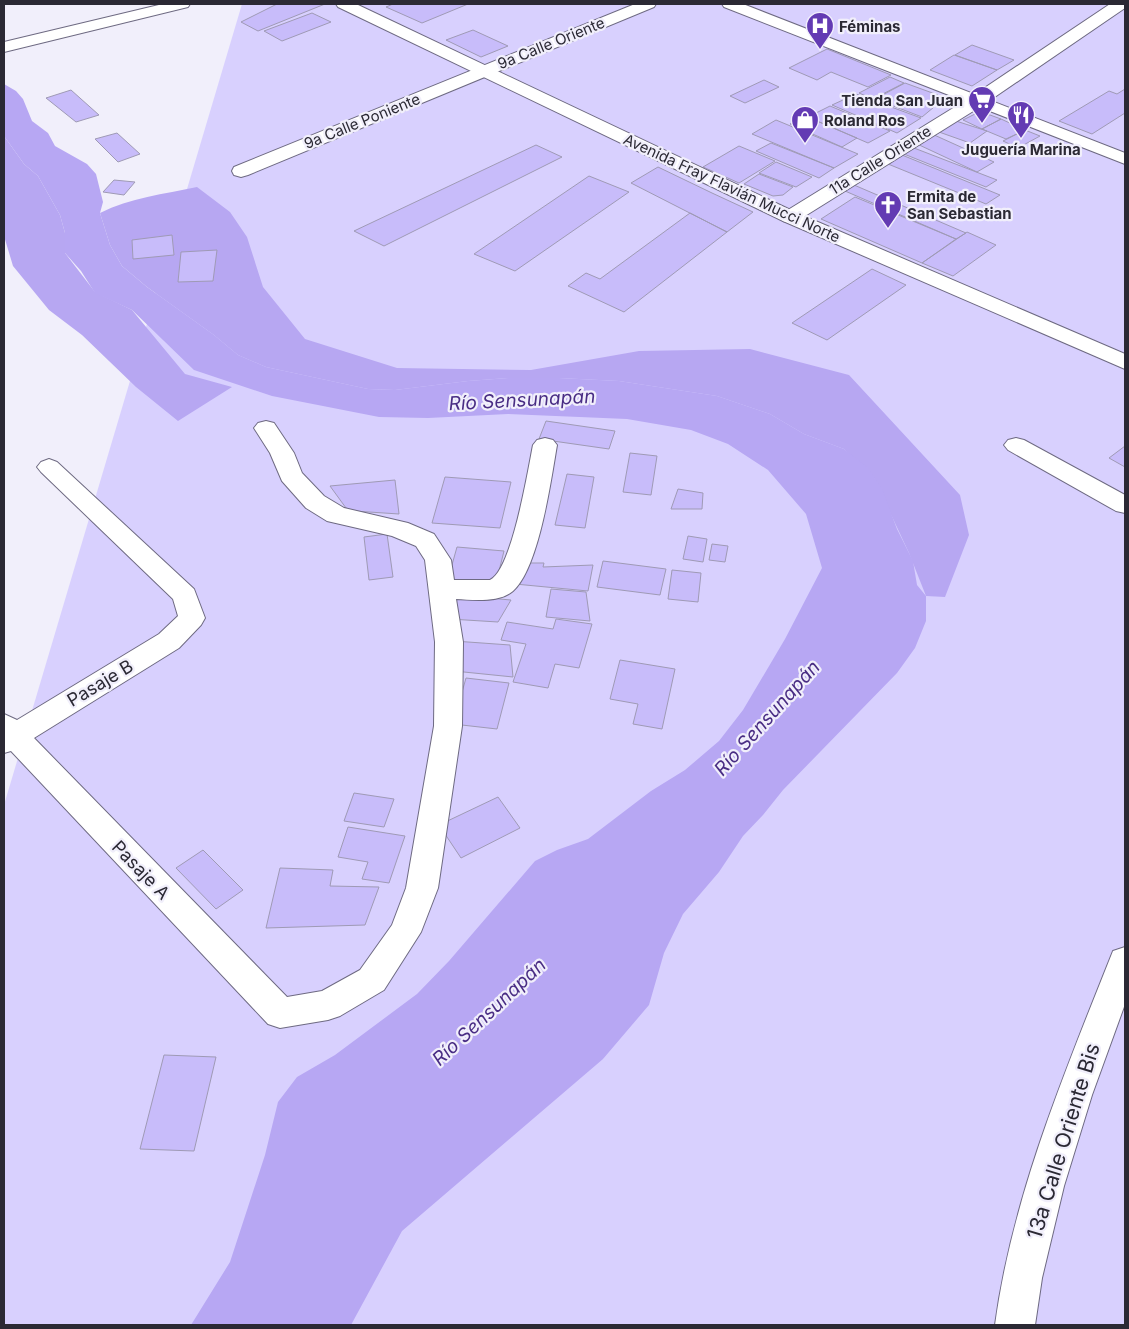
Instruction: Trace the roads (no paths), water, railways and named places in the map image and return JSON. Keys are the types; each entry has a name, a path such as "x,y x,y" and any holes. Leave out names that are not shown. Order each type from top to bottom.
{"street":[{"path":"9,46 182,4"},
{"name":"Avenida Fray Flavián Mucci Norte","path":"344,4 790,217 1125,362"},
{"name":"9a Calle Oriente","path":"483,71 648,4"},
{"path":"730,4 1125,159"},
{"path":"1089,7 1113,8"},
{"name":"11a Calle Oriente","path":"790,217 977,101 1113,8"},
{"name":"9a Calle Poniente","path":"241,171 483,71"},
{"path":"266,428 282,453 291,476 315,502 336,515 399,529 425,540 438,560 442,588 482,590 503,585 513,572 531,513 545,445"},
{"path":"1016,445 1125,504"},
{"name":"Pasaje B","path":"7,734 169,641 192,618 185,595 49,467"},
{"name":"Pasaje A","path":"7,734 280,1013 328,1005 372,980 405,932 422,888 448,726 448,642 442,588"},
{"name":"13a Calle Oriente Bis","path":"1015,1325 1022,1278 1049,1171 1095,1039 1125,961"}],"water":[{"name":"Río Sensunapán","path":"4,84 16,91 23,99 32,121 48,133 55,146 87,164 96,174 103,202 100,213 110,245 122,266 238,355 266,367 368,389 395,390 508,378 619,381 717,396 770,414 804,434 844,449 868,468 882,489 897,529 913,561 917,585 926,596 926,621 915,648 897,673 783,790 743,836 719,872 683,914 664,953 649,1005 603,1059 402,1231 351,1325 191,1325 230,1262 265,1155 278,1102 297,1077 335,1055 417,994 449,961 535,861 557,850 588,839 651,791 685,770 719,741 743,710 785,639 822,568 806,514 768,470 728,444 691,430 627,419 508,414 428,418 379,417 272,396 194,370 132,310 95,293 81,271 65,253 65,233 60,215 38,176 24,164 4,136"}],"place":[{"name":"Féminas","path":"820,50"},
{"name":"Tienda San Juan","path":"982,124"},
{"name":"Juguería Marina","path":"1021,139"},
{"name":"Roland Ros","path":"805,144"},
{"name":"Ermita de San Sebastian","path":"888,229"}]}
